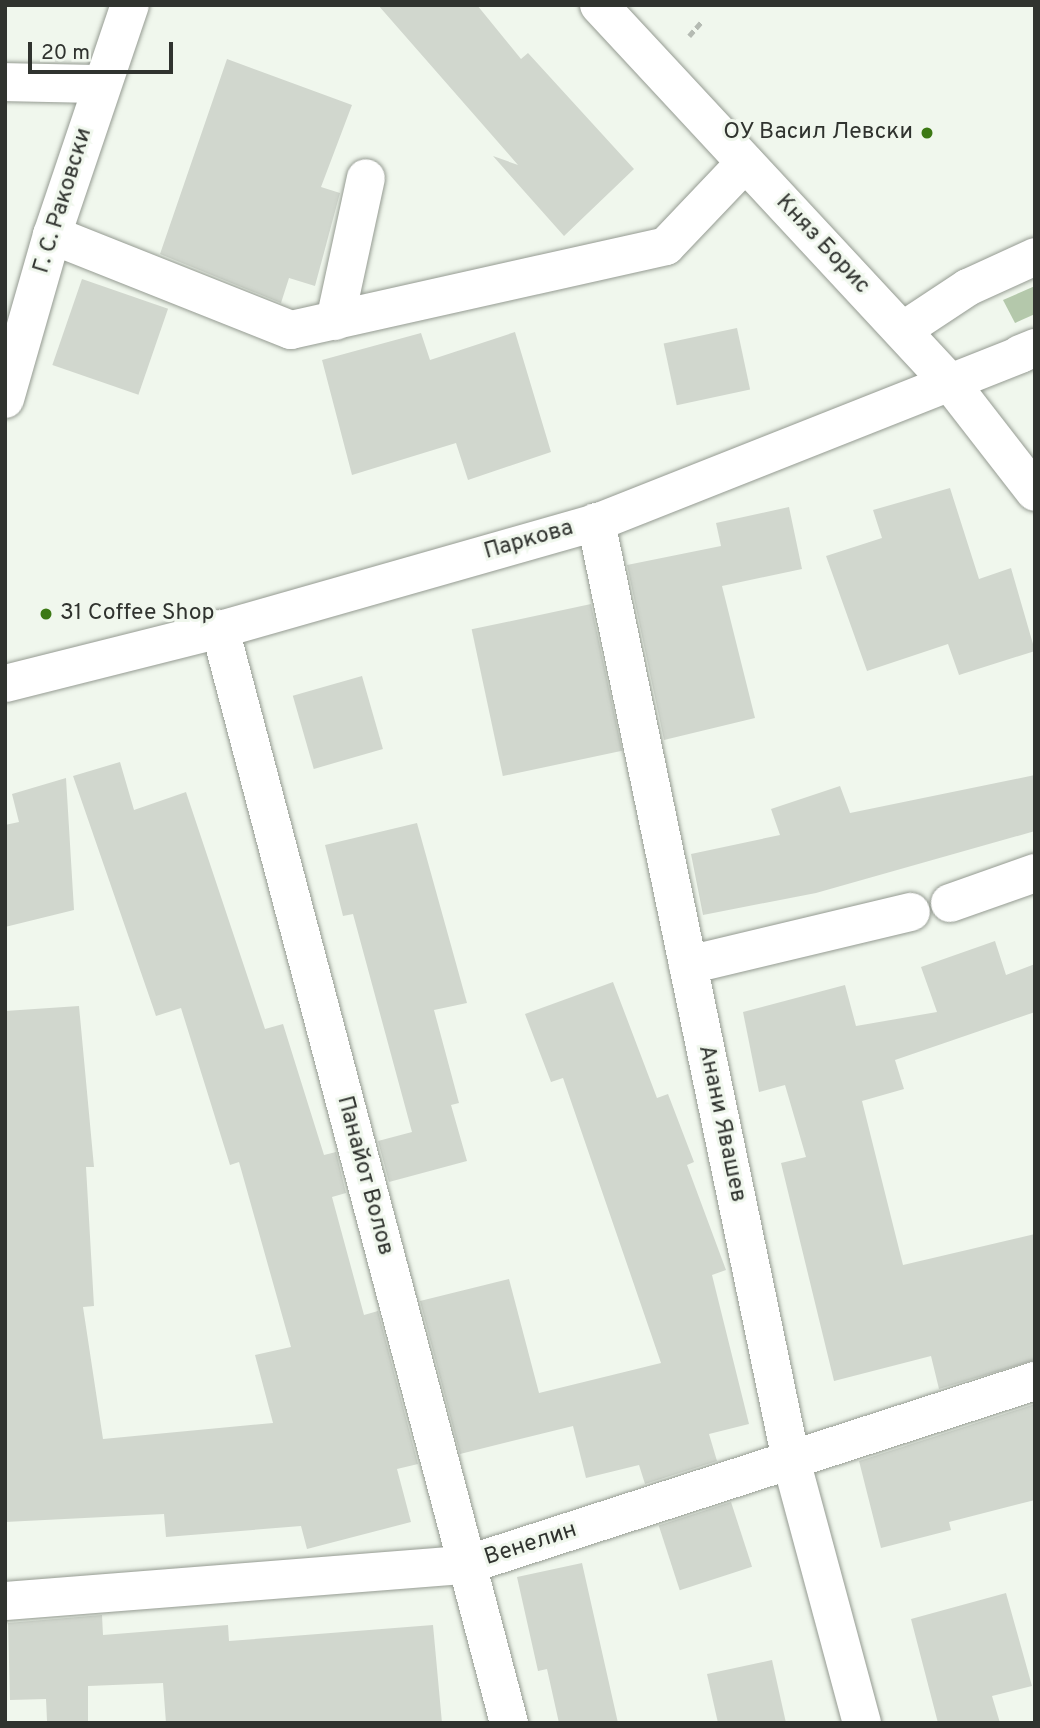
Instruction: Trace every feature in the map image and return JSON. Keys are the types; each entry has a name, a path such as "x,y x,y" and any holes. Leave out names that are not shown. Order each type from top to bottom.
{"street":[{"name":"Г. С. Раковски","path":"5,399 52,235 130,5"},
{"name":"Княз Борис","path":"599,5 952,385 1035,492"},
{"path":"5,82 102,84"},
{"path":"52,235 291,330 666,246 745,163"},
{"path":"335,321 366,178"},
{"path":"902,330 967,287 1035,256"},
{"name":"Паркова","path":"5,683 220,629 596,522 952,385 1027,351"},
{"name":"Анани Явашев","path":"596,522 792,1460 862,1723"},
{"name":"Панайот Волов","path":"220,629 509,1723"},
{"path":"950,903 1035,873"},
{"path":"688,965 911,912"},
{"name":"Венелин","path":"5,1601 466,1566 1035,1381"}],"green space":[{"path":"1035,286 1035,314 1015,323 1003,300"}],"building":[{"path":"378,5 477,5 521,59 528,53 634,169 564,236 493,156 518,165"},
{"path":"227,59 352,105 321,187 340,193 315,286 289,278 281,303 160,254"},
{"path":"82,279 168,309 138,395 52,365"},
{"path":"737,328 750,390 677,405 664,344"},
{"path":"515,332 551,452 468,480 456,443 352,475 322,360 421,333 430,360"},
{"path":"950,488 979,579 1011,568 1035,651 959,675 948,644 867,671 826,556 882,538 873,510"},
{"path":"789,507 802,569 722,586 755,718 664,740 627,565 721,546 716,523"},
{"path":"591,604 622,751 503,776 472,629"},
{"path":"362,676 383,749 314,769 293,696"},
{"path":"120,762 134,810 186,792 265,1029 283,1024 324,1155 336,1152 346,1193 332,1197 364,1315 378,1311 418,1464 397,1469 411,1522 307,1549 301,1526 166,1537 164,1514 5,1522 5,1011 79,1006 94,1167 86,1167 94,1306 83,1307 103,1439 273,1423 255,1355 291,1347 239,1162 230,1165 181,1008 156,1016 73,776"},
{"path":"1035,775 1035,831 816,893 703,915 691,854 780,835 771,809 840,786 850,813"},
{"path":"66,778 74,910 5,927 5,825 19,822 12,794"},
{"path":"417,823 467,1003 434,1010 459,1103 451,1105 467,1161 389,1182 378,1141 412,1132 353,914 343,916 325,845"},
{"path":"995,941 1006,975 1035,964 1035,1012 895,1060 904,1089 862,1101 903,1265 1035,1234 1035,1360 939,1389 931,1356 834,1381 781,1163 806,1157 785,1085 759,1092 743,1012 845,985 856,1026 937,1012 921,967"},
{"path":"613,982 657,1098 668,1094 694,1162 687,1165 726,1270 712,1275 749,1424 709,1434 717,1461 645,1484 639,1465 586,1478 573,1426 460,1454 420,1301 509,1279 539,1393 661,1363 563,1078 551,1082 525,1014"},
{"path":"1035,1404 1035,1500 949,1522 951,1530 881,1548 859,1461"},
{"path":"731,1502 752,1567 680,1590 659,1525"},
{"path":"582,1563 618,1723 559,1723 547,1669 538,1671 517,1577"},
{"path":"1006,1593 1032,1686 992,1696 1000,1723 938,1723 911,1619"},
{"path":"102,1615 103,1635 228,1625 229,1641 433,1625 442,1723 166,1723 163,1683 88,1686 88,1721 47,1721 46,1699 10,1700 8,1623"},
{"path":"772,1660 786,1723 718,1723 707,1674"}],"place":[{"name":"ОУ Васил Левски","path":"927,133"},
{"name":"31 Coffee Shop","path":"46,614"}]}
